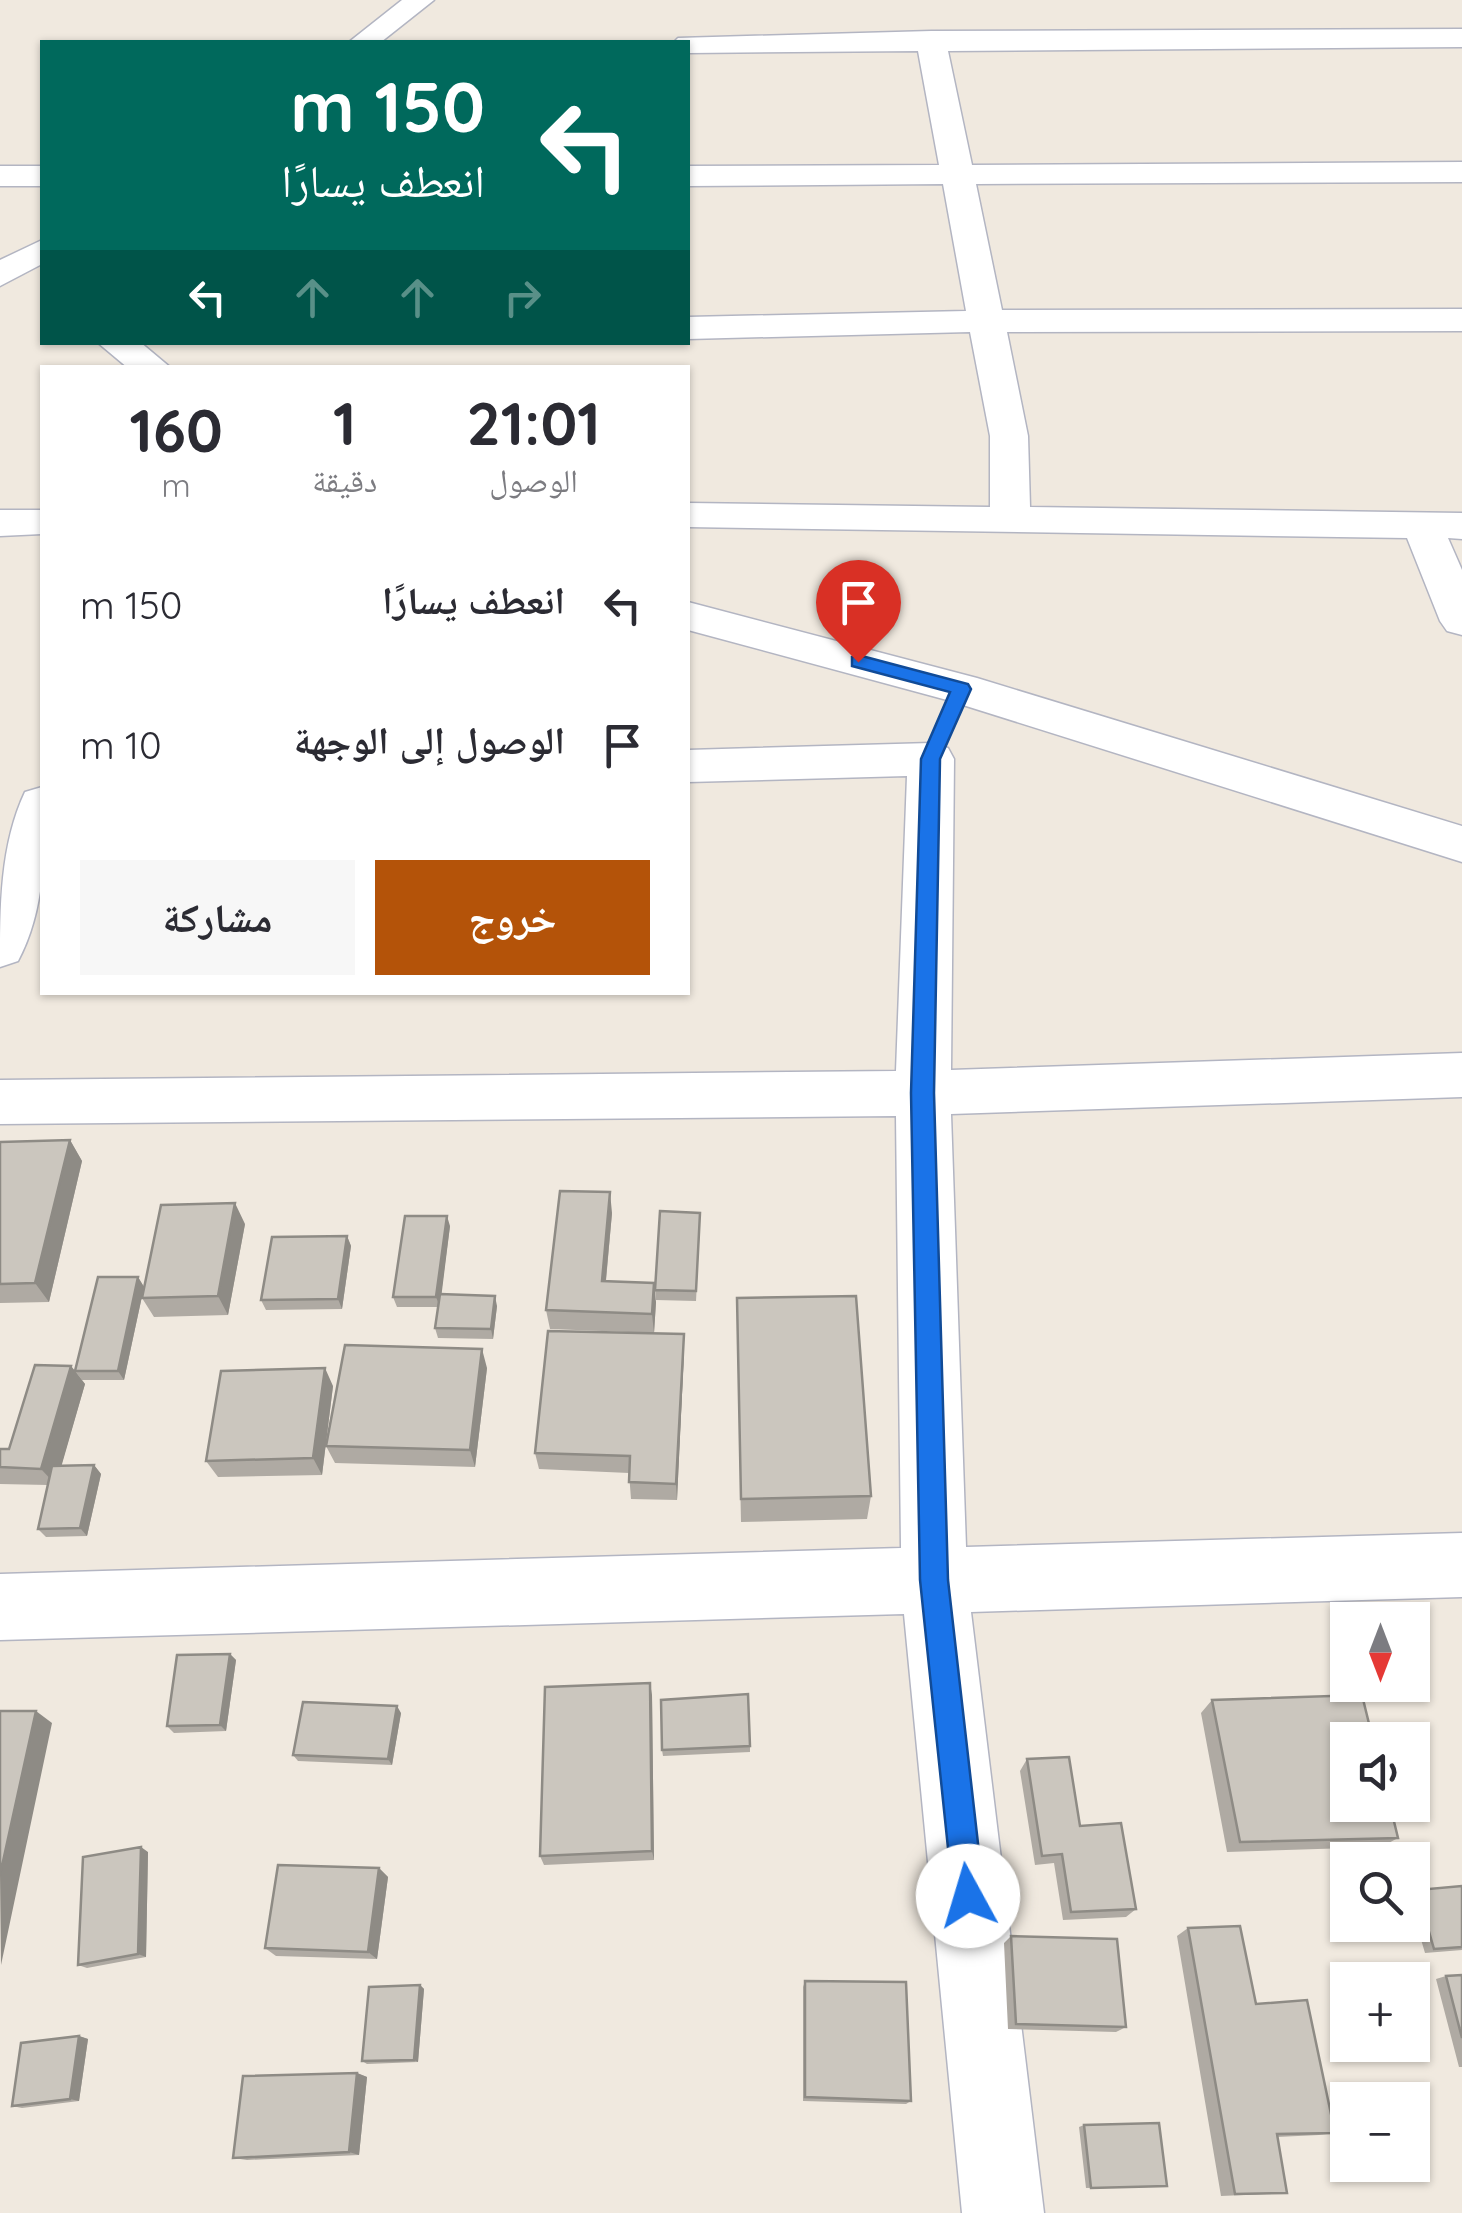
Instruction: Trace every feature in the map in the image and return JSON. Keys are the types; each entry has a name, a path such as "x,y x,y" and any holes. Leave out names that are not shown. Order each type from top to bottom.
{"street":[{"path":"366,40 420,0"},
{"path":"690,44 931,40 1260,26 1462,38"},
{"path":"931,40 1009,436 1010,518"},
{"path":"690,176 1462,172"},
{"path":"0,176 40,176"},
{"path":"9,281 40,252"},
{"path":"690,328 989,321 1462,320"},
{"path":"119,345 149,365"},
{"path":"690,515 1442,527 1462,621"},
{"path":"0,523 40,522"},
{"path":"690,617 961,689 1462,844"},
{"path":"961,689 930,759 923,1093 934,1580 1003,2213"},
{"path":"690,766 930,759"},
{"path":"0,784 40,785"},
{"path":"0,948 40,811"},
{"path":"0,1102 923,1093 1462,1075"},
{"path":"0,1607 1462,1566"}],"building":[{"path":"70,1140 35,1283 0,1284 0,1142"},
{"path":"560,1191 610,1192 602,1281 654,1283 652,1314 546,1310"},
{"path":"235,1203 218,1296 142,1298 161,1205"},
{"path":"660,1211 700,1213 696,1291 655,1290"},
{"path":"405,1216 447,1216 436,1297 393,1297"},
{"path":"347,1236 338,1299 261,1300 272,1237"},
{"path":"98,1277 138,1277 118,1371 75,1371"},
{"path":"440,1294 495,1296 491,1329 435,1328"},
{"path":"856,1296 871,1496 741,1499 737,1298"},
{"path":"548,1331 684,1334 676,1484 629,1482 630,1456 535,1453"},
{"path":"345,1345 482,1349 470,1450 326,1446"},
{"path":"35,1365 71,1366 41,1469 0,1467 0,1449 9,1449"},
{"path":"325,1368 313,1458 206,1461 221,1371"},
{"path":"94,1465 80,1528 38,1529 52,1466"},
{"path":"230,1654 220,1725 167,1726 177,1655"},
{"path":"650,1683 652,1851 540,1856 545,1687"},
{"path":"748,1694 750,1746 662,1750 661,1700"},
{"path":"1330,1696 1330,1702 1364,1702 1369,1722 1330,1722 1330,1822 1394,1822 1398,1838 1240,1842 1212,1700"},
{"path":"303,1702 397,1706 388,1759 293,1755"},
{"path":"0,1711 36,1711 0,1875"},
{"path":"1069,1757 1080,1826 1121,1823 1136,1909 1071,1912 1062,1854 1042,1856 1027,1759"},
{"path":"141,1847 138,1954 78,1965 83,1857"},
{"path":"278,1865 379,1868 368,1952 265,1948"},
{"path":"1462,1886 1462,1947 1434,1949 1430,1935 1430,1889"},
{"path":"1240,1926 1256,2004 1307,2000 1330,2109 1330,2133 1277,2134 1287,2193 1235,2194 1188,1928"},
{"path":"1011,1936 1117,1939 1126,2027 1016,2024"},
{"path":"1462,1975 1462,2038 1446,1976"},
{"path":"805,1981 906,1982 911,2101 805,2097"},
{"path":"420,1985 414,2060 362,2061 369,1987"},
{"path":"79,2036 70,2099 12,2106 21,2043"},
{"path":"357,2073 349,2152 233,2158 243,2076"},
{"path":"1159,2123 1167,2186 1091,2188 1084,2125"}],"route":[{"path":"858,662 961,689 930,759 923,1093 934,1580 968,1896"}]}
